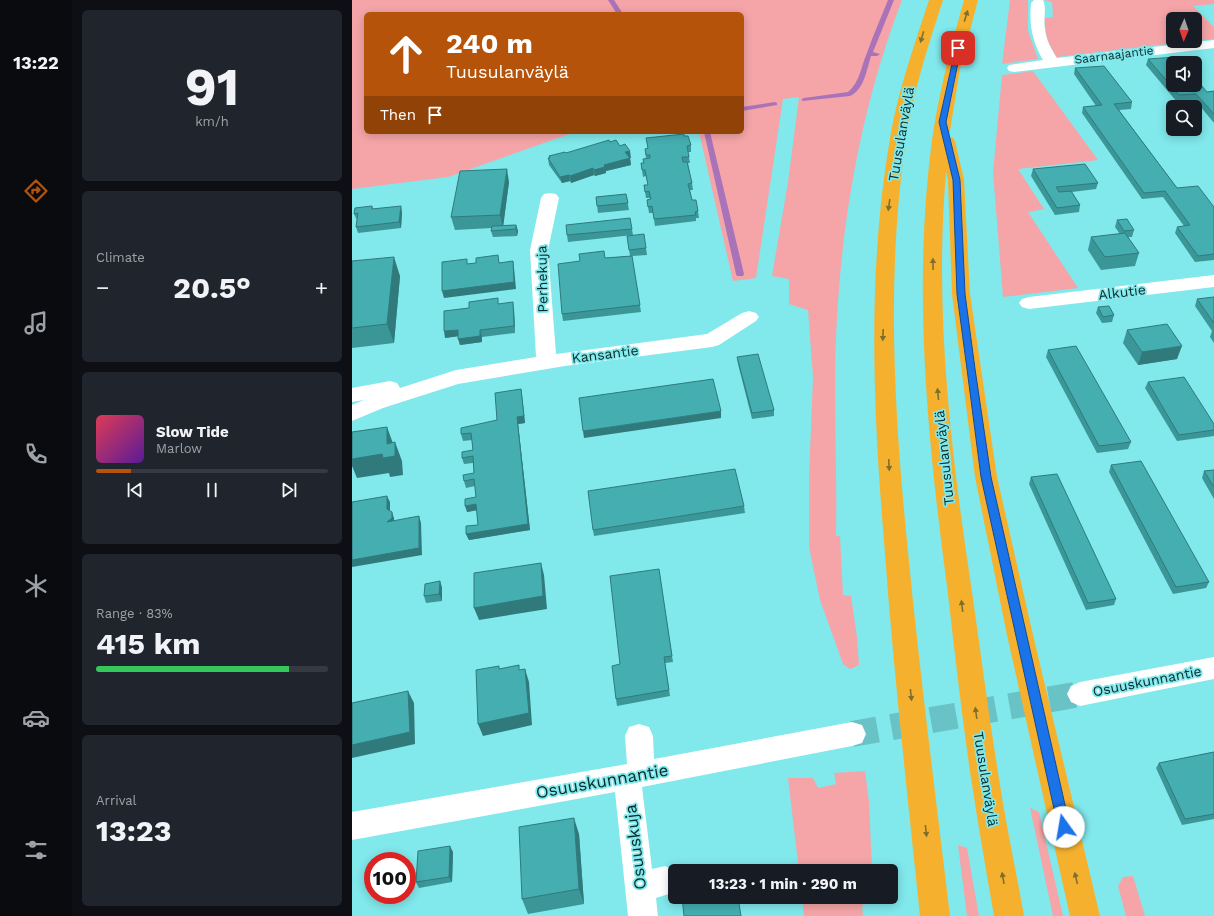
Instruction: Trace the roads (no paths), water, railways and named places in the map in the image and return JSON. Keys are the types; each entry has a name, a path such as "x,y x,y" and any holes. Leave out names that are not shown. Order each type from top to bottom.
{"highway":[{"name":"Tuusulanväylä","path":"935,916 906,656 890,479 882,342 886,234 901,120 922,34 936,0"},
{"name":"Tuusulanväylä","path":"971,0 951,75 942,122 932,236 934,345 945,477 967,645 985,780 1009,916"},
{"path":"942,122 956,180 961,294 986,477 1020,635 1085,916"}],"street":[{"path":"1038,4 1036,24 1042,46 1052,63"},
{"name":"Saarnaajantie","path":"1014,68 1214,44"},
{"name":"Perhekuja","path":"546,362 539,250 550,198"},
{"name":"Alkutie","path":"1029,304 1214,281"},
{"name":"Kansantie","path":"352,395 546,362 712,340 749,317"},
{"name":"Kansantie","path":"352,414 376,403 456,377"},
{"name":"Osuuskunnantie","path":"1080,694 1214,668"},
{"name":"Osuuskunnantie","path":"352,826 634,776 852,734"},
{"name":"Osuuskuja","path":"639,736 634,776 652,884 643,916"}],"waterway":[{"path":"611,0 619,12"},
{"path":"869,54 891,0"},
{"path":"804,100 850,94 854,91 860,81 869,54"},
{"path":"869,54 877,54"},
{"path":"744,109 775,104"},
{"path":"707,134 740,274"}],"tunnel":[{"path":"852,734 1080,694"}]}
